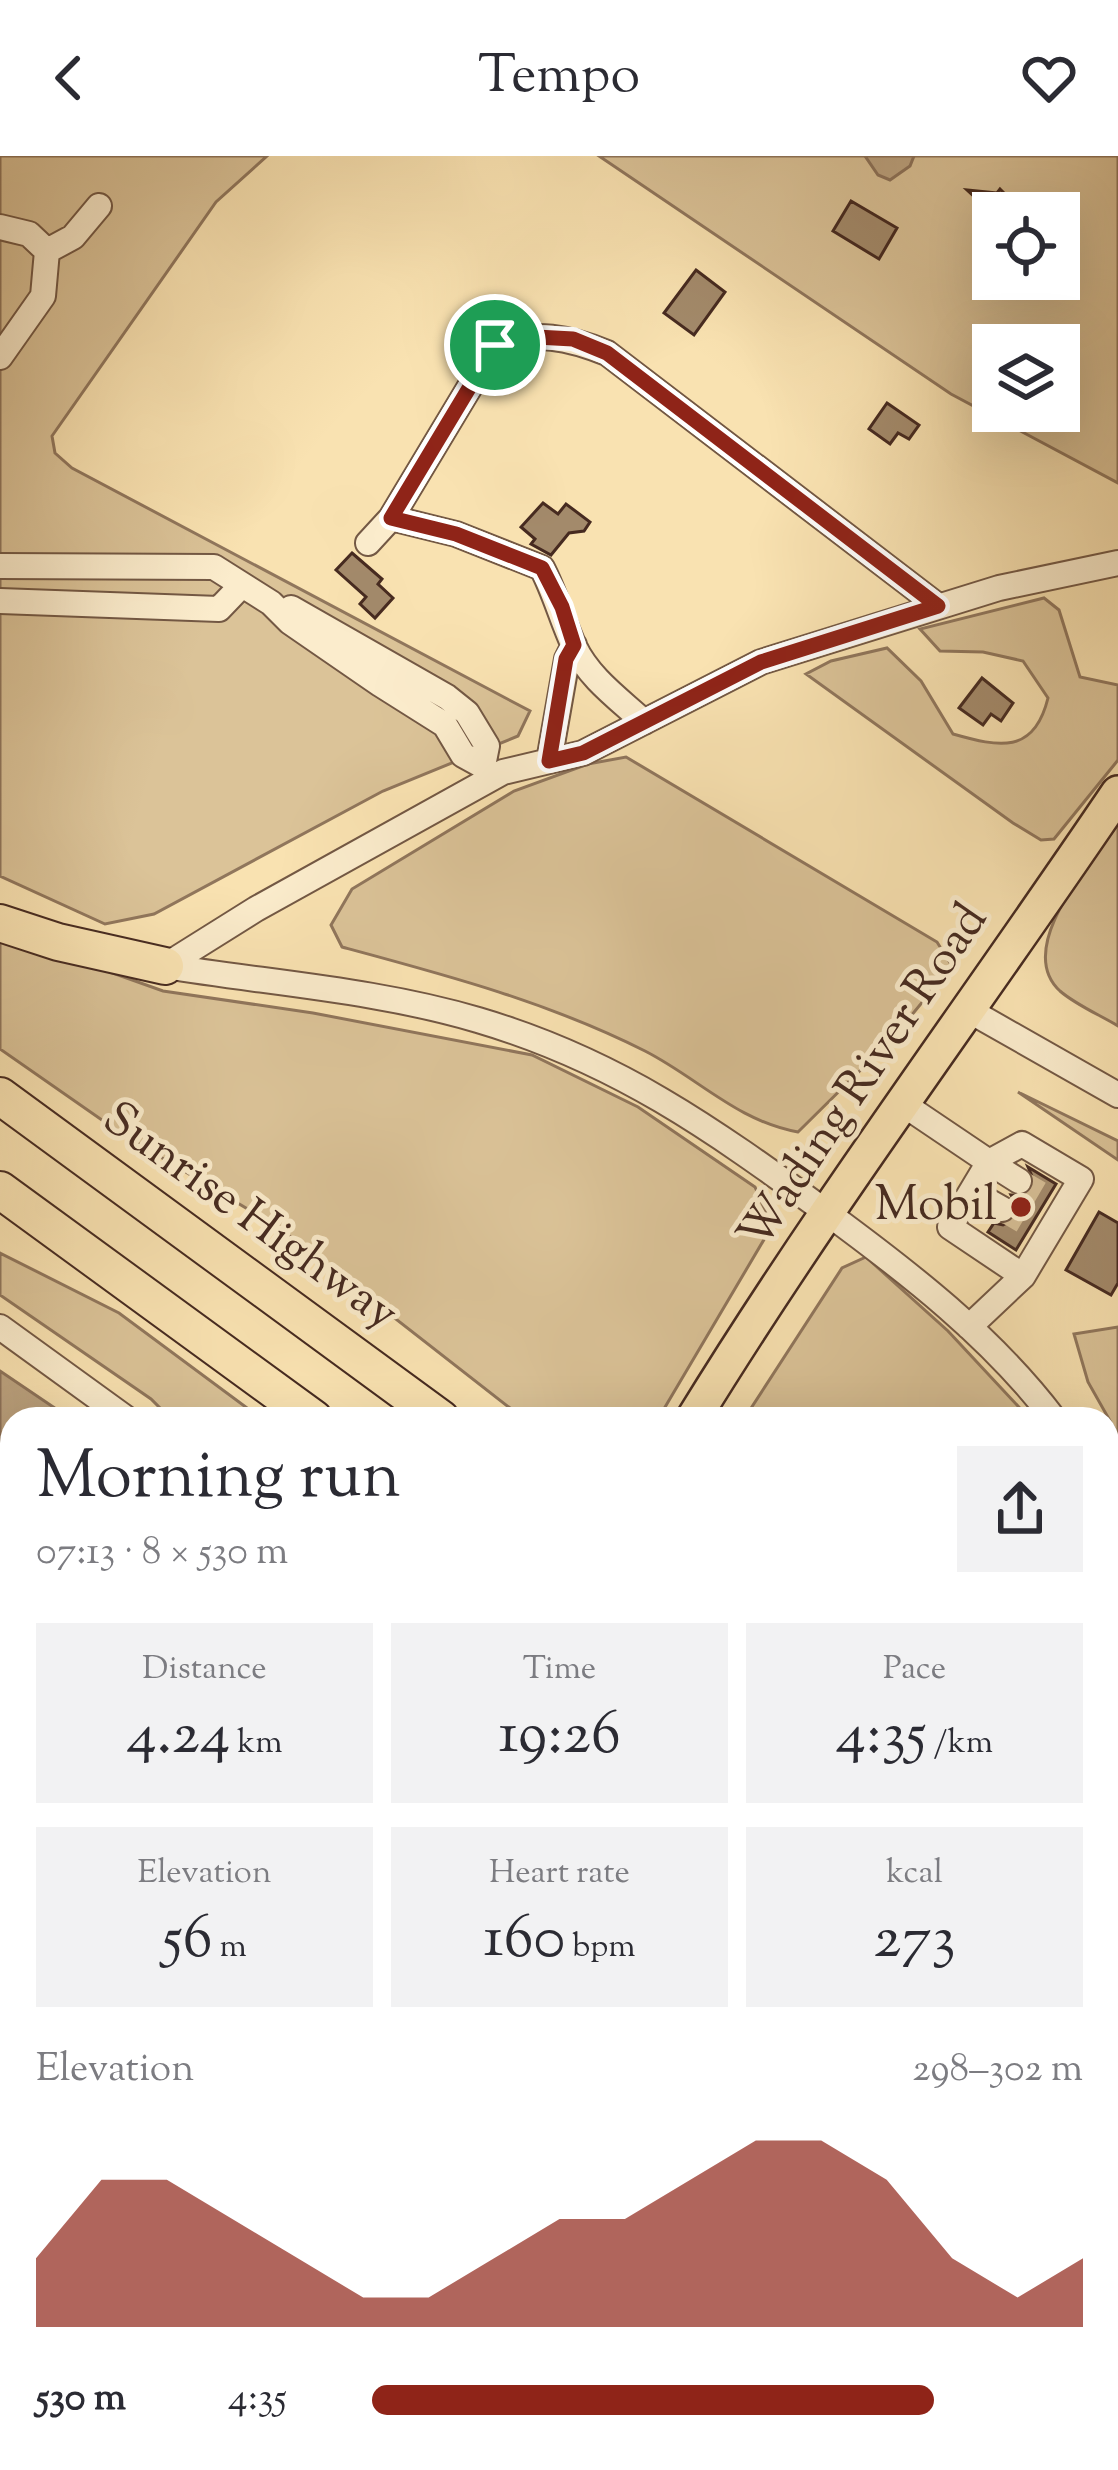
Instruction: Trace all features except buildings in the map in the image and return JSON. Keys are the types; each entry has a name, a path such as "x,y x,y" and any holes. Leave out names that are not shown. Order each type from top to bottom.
{"highway":[{"path":"0,923 71,946 165,966"},
{"name":"Sunrise Highway","path":"0,1096 425,1407"},
{"path":"0,1190 298,1407"}],"main road":[{"name":"Wading River Road","path":"701,1407 1118,793"}],"street":[{"path":"47,251 73,237 99,206"},
{"path":"0,227 29,234 47,251"},
{"path":"0,357 43,296 47,251"},
{"path":"368,543 391,518 495,345 518,336 573,339 607,353 938,606"},
{"path":"391,518 456,534 542,568 574,645 592,674 644,722"},
{"path":"165,966 487,772 583,753 761,662 999,588 1118,562"},
{"path":"0,566 214,567 271,603 298,610 386,675 467,713 487,746 487,772"},
{"path":"0,601 219,609 242,585"},
{"path":"549,761 566,659 574,645"},
{"path":"165,966 403,1002 536,1039 606,1068 665,1100 829,1214 969,1327 1044,1407"},
{"path":"970,1011 1118,1095"},
{"path":"903,1104 1019,1181"},
{"path":"969,1327 1023,1276 1055,1203 1081,1179 1022,1144 989,1162 950,1227 1023,1276"},
{"path":"972,1192 1002,1210"},
{"path":"0,1327 110,1407"}],"shaded area":[{"path":"0,156 267,156 216,202 52,436 55,453 72,468 530,711 518,736 383,791 154,914 105,924 0,876"},
{"path":"599,156 1118,156 1118,483 1022,432 1080,432 1080,324 972,324 972,405"},
{"path":"865,156 914,156 910,166 890,180 878,175"},
{"path":"1044,598 1059,610 1080,677 1118,685 1118,760 1054,839 1041,840 1013,823 806,674 831,661 887,648 921,681 953,734 985,742 1013,742 1034,730 1048,698 1023,661 983,652 940,651 920,629"},
{"path":"626,757 937,942 952,966 892,1039 798,1132 737,1109 645,1051 571,1018 458,979 342,947 331,925 352,889 514,791 588,764"},
{"path":"1118,824 1118,1026 1060,991 1048,973 1046,952 1062,905"},
{"path":"0,933 163,991 313,1013 532,1055 638,1107 755,1187 772,1226 665,1407 509,1407 278,1227 122,1134 0,1049"},
{"path":"1018,1092 1118,1141 1118,1160"},
{"path":"0,1253 119,1313 246,1407 159,1407 0,1295"},
{"path":"866,1257 948,1331 1019,1407 752,1407 842,1268"},
{"path":"1118,1327 1118,1407 1102,1407 1088,1382 1074,1334"},
{"path":"0,1371 53,1407 0,1407"}],"tunnel":[{"path":"1019,1181 1048,1198"},
{"path":"1002,1209 1031,1226"}],"place":[{"name":"Mobil","path":"1021,1207"}],"route":[{"path":"518,336 573,339 607,353 938,606 761,662 583,753 549,761 566,659 574,645 542,568 456,534 391,518 495,345 518,336"}]}
